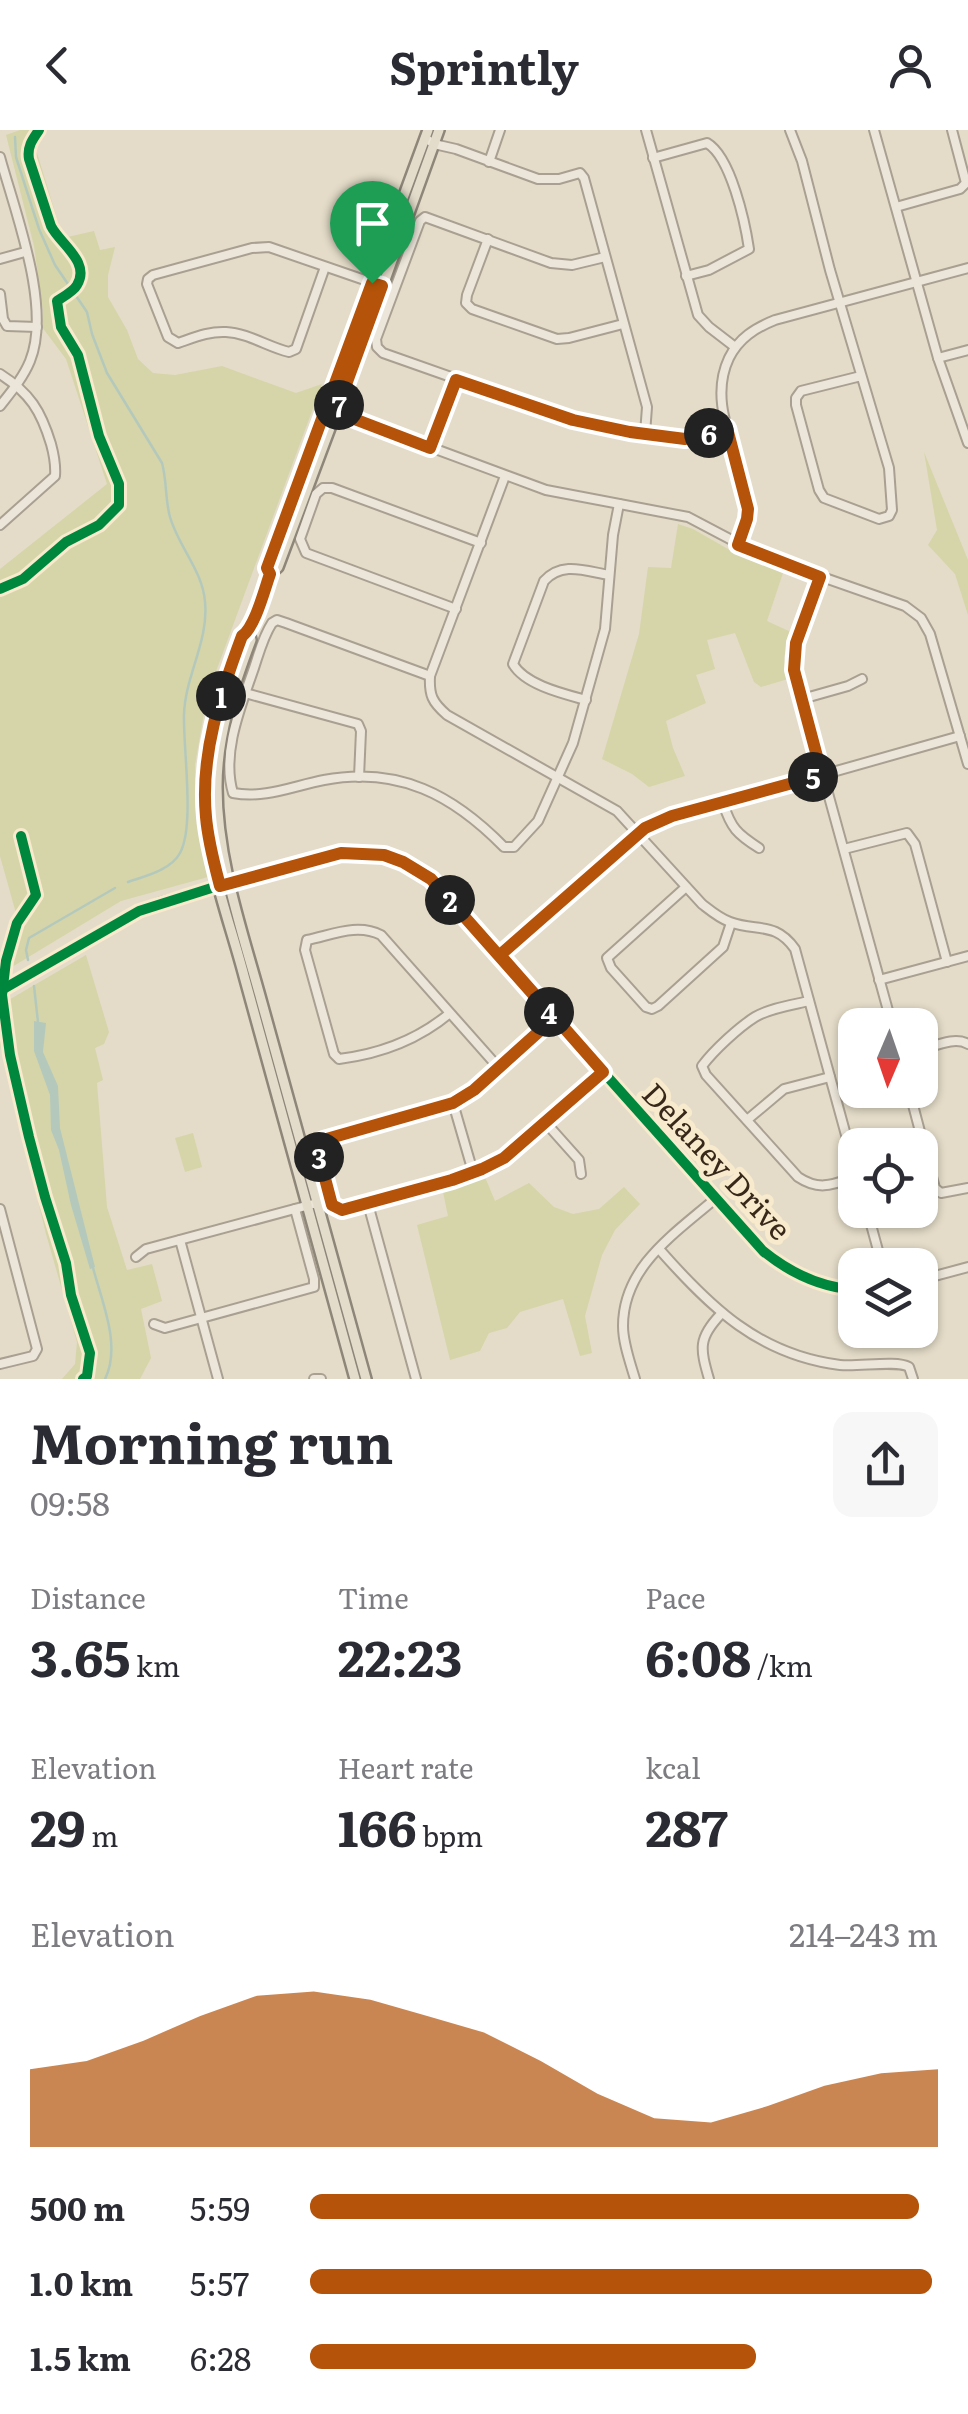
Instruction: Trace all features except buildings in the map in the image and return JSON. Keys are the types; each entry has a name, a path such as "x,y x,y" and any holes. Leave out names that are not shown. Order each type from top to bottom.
{"main road":[{"path":"355,1379 312,1204 225,884 208,838 206,762 224,684 270,574 278,567 429,138 440,130"},
{"path":"312,1204 366,1379"}],"street":[{"path":"440,130 447,143 456,149"},
{"path":"489,162 500,130"},
{"path":"646,130 698,315 735,348"},
{"path":"790,130 889,468 892,510 889,516 879,519 824,498 796,404 801,392 861,376"},
{"path":"874,130 938,358 968,443"},
{"path":"896,207 960,189 966,183 952,130"},
{"path":"429,138 538,180 580,173 584,178 646,407 645,434"},
{"path":"654,158 707,143 713,146 730,177 748,238 749,250 686,276"},
{"path":"0,156 36,292 37,327 30,361 0,406"},
{"path":"605,257 572,265 551,262 426,216 420,221 376,339 377,347 383,353 573,420 685,439 727,428"},
{"path":"488,239 467,296 466,303 472,309 557,338 623,324"},
{"path":"325,267 296,349 289,352 223,331 178,342 168,337 147,284 153,275 252,248 270,247 377,284"},
{"path":"0,259 26,252"},
{"path":"738,545 748,509 720,397 721,382 735,348 760,326 968,268"},
{"path":"0,294 7,326 37,327"},
{"path":"938,358 968,350"},
{"path":"0,374 36,404 56,467 55,476 0,525"},
{"path":"430,448 456,380"},
{"path":"331,410 546,490 688,517 738,545 905,606 921,618 930,634 968,764"},
{"path":"505,476 430,676 429,693 434,704 446,715 617,810 716,915 779,932 788,939 795,949 844,1128"},
{"path":"456,609 306,553 300,540 316,494 323,488 332,488 481,543"},
{"path":"430,676 277,620 268,630 231,743 233,793 272,794 326,780 359,777 397,781 441,796 480,822 504,847 514,847 538,821 573,743 605,629 618,504"},
{"path":"586,700 551,690 518,672 513,664 544,582 552,573 562,568 609,575"},
{"path":"820,577 794,653 794,670 887,1008"},
{"path":"802,700 862,678"},
{"path":"246,693 358,724 359,777"},
{"path":"500,955 638,833 672,816 960,736"},
{"path":"723,803 736,832 759,848"},
{"path":"844,850 907,833 915,844 947,962"},
{"name":"Delaney Drive","path":"0,991 139,911 341,853 384,855 431,879 763,1251 782,1266 819,1283 838,1287"},
{"path":"686,887 607,958 646,1007 658,1006 723,947 731,922"},
{"path":"450,1013 410,1040 339,1059 334,1054 304,950 307,940 358,928 381,936 450,1013 498,1067"},
{"path":"880,980 968,956"},
{"path":"809,1001 754,1018 702,1066 798,1177 811,1186 838,1183"},
{"path":"554,1018 474,1090 453,1103 323,1140 317,1148 332,1205 342,1210 368,1204 473,1172 504,1158 603,1072"},
{"path":"938,1045 955,1040 968,1044"},
{"path":"747,1120 784,1089 830,1077"},
{"path":"453,1103 473,1172"},
{"path":"914,1108 935,1188 941,1193 968,1188"},
{"path":"546,1123 579,1160 581,1174"},
{"path":"635,1379 623,1325 632,1282 659,1248 716,1198"},
{"path":"136,1257 146,1250 312,1204"},
{"path":"368,1204 416,1379"},
{"path":"0,1209 37,1349 33,1356 0,1364"},
{"path":"154,1324 166,1328 314,1287 295,1209"},
{"path":"180,1240 218,1379"},
{"path":"659,1248 721,1314 760,1340 803,1358 845,1366 901,1363 909,1367 913,1379"},
{"path":"938,1275 968,1267"},
{"path":"708,1379 702,1344 721,1314"}],"green space":[{"path":"30,130 63,238 94,231 100,250 115,247 108,275 108,297 138,359 153,373 175,375 222,366 296,393 322,384 207,696 195,765 196,814 208,877 121,901 12,967 11,945 17,917 0,856 0,569 107,484 66,359 42,327 34,246 6,135"},
{"path":"924,452 968,560 968,615 955,574 928,545 937,530"},
{"path":"678,524 783,573 767,621 791,632 784,657 788,679 761,687 754,682 735,633 707,640 715,669 696,675 706,703 666,721 685,776 649,787 602,759 639,634 648,567 671,568"},
{"path":"86,955 109,1032 104,1044 95,1048 103,1080 97,1083 107,1207 127,1270 152,1264 162,1301 141,1309 151,1358 140,1379 62,1379 75,1364 77,1342 0,1045 0,1005"},
{"path":"193,1133 202,1167 185,1172 175,1138"},
{"path":"485,1177 495,1201 529,1183 554,1207 573,1214 599,1209 624,1187 640,1204 615,1230 602,1255 585,1316 592,1353 580,1356 563,1299 520,1312 507,1328 489,1333 480,1351 450,1360 417,1225 448,1216 443,1192"}],"shaded area":[{"path":"34,1021 46,1023 43,1052 58,1086 60,1128 95,1267 90,1269 51,1130 50,1095 34,1051"}],"waterway":[{"path":"15,137 16,157 55,265 87,312 107,373 162,463 170,517 200,580 205,602 204,631 185,701 188,806 184,841 170,864 128,882"},
{"path":"28,960 29,938 115,888"},
{"path":"34,986 38,1022"},
{"path":"92,1264 111,1337 110,1366 105,1379"}],"cycle path":[{"path":"0,589 23,579 66,542 99,525 119,505 119,484 99,436 78,355 61,327 57,301 76,287 80,269 51,226 29,159 29,147 39,130"},
{"path":"21,836 36,895 17,923 6,961 2,995 10,1055 29,1137 90,1353 87,1376 83,1379"},
{"path":"231,882 332,855 357,853 406,864 431,879 763,1251 806,1278 838,1287"},
{"path":"0,991 139,911 224,884"}],"route":[{"path":"372,283 382,286 336,412 430,448 456,380 573,420 630,432 685,439 727,428 748,509 738,545 820,577 796,643 794,670 822,775 672,816 645,828 500,955 603,1072 504,1158 452,1180 342,1210 332,1205 328,1191 317,1148 323,1140 453,1103 474,1090 554,1018 418,869 384,855 341,853 220,886 208,838 206,762 224,684 265,590 270,574 267,568 372,283"}]}
